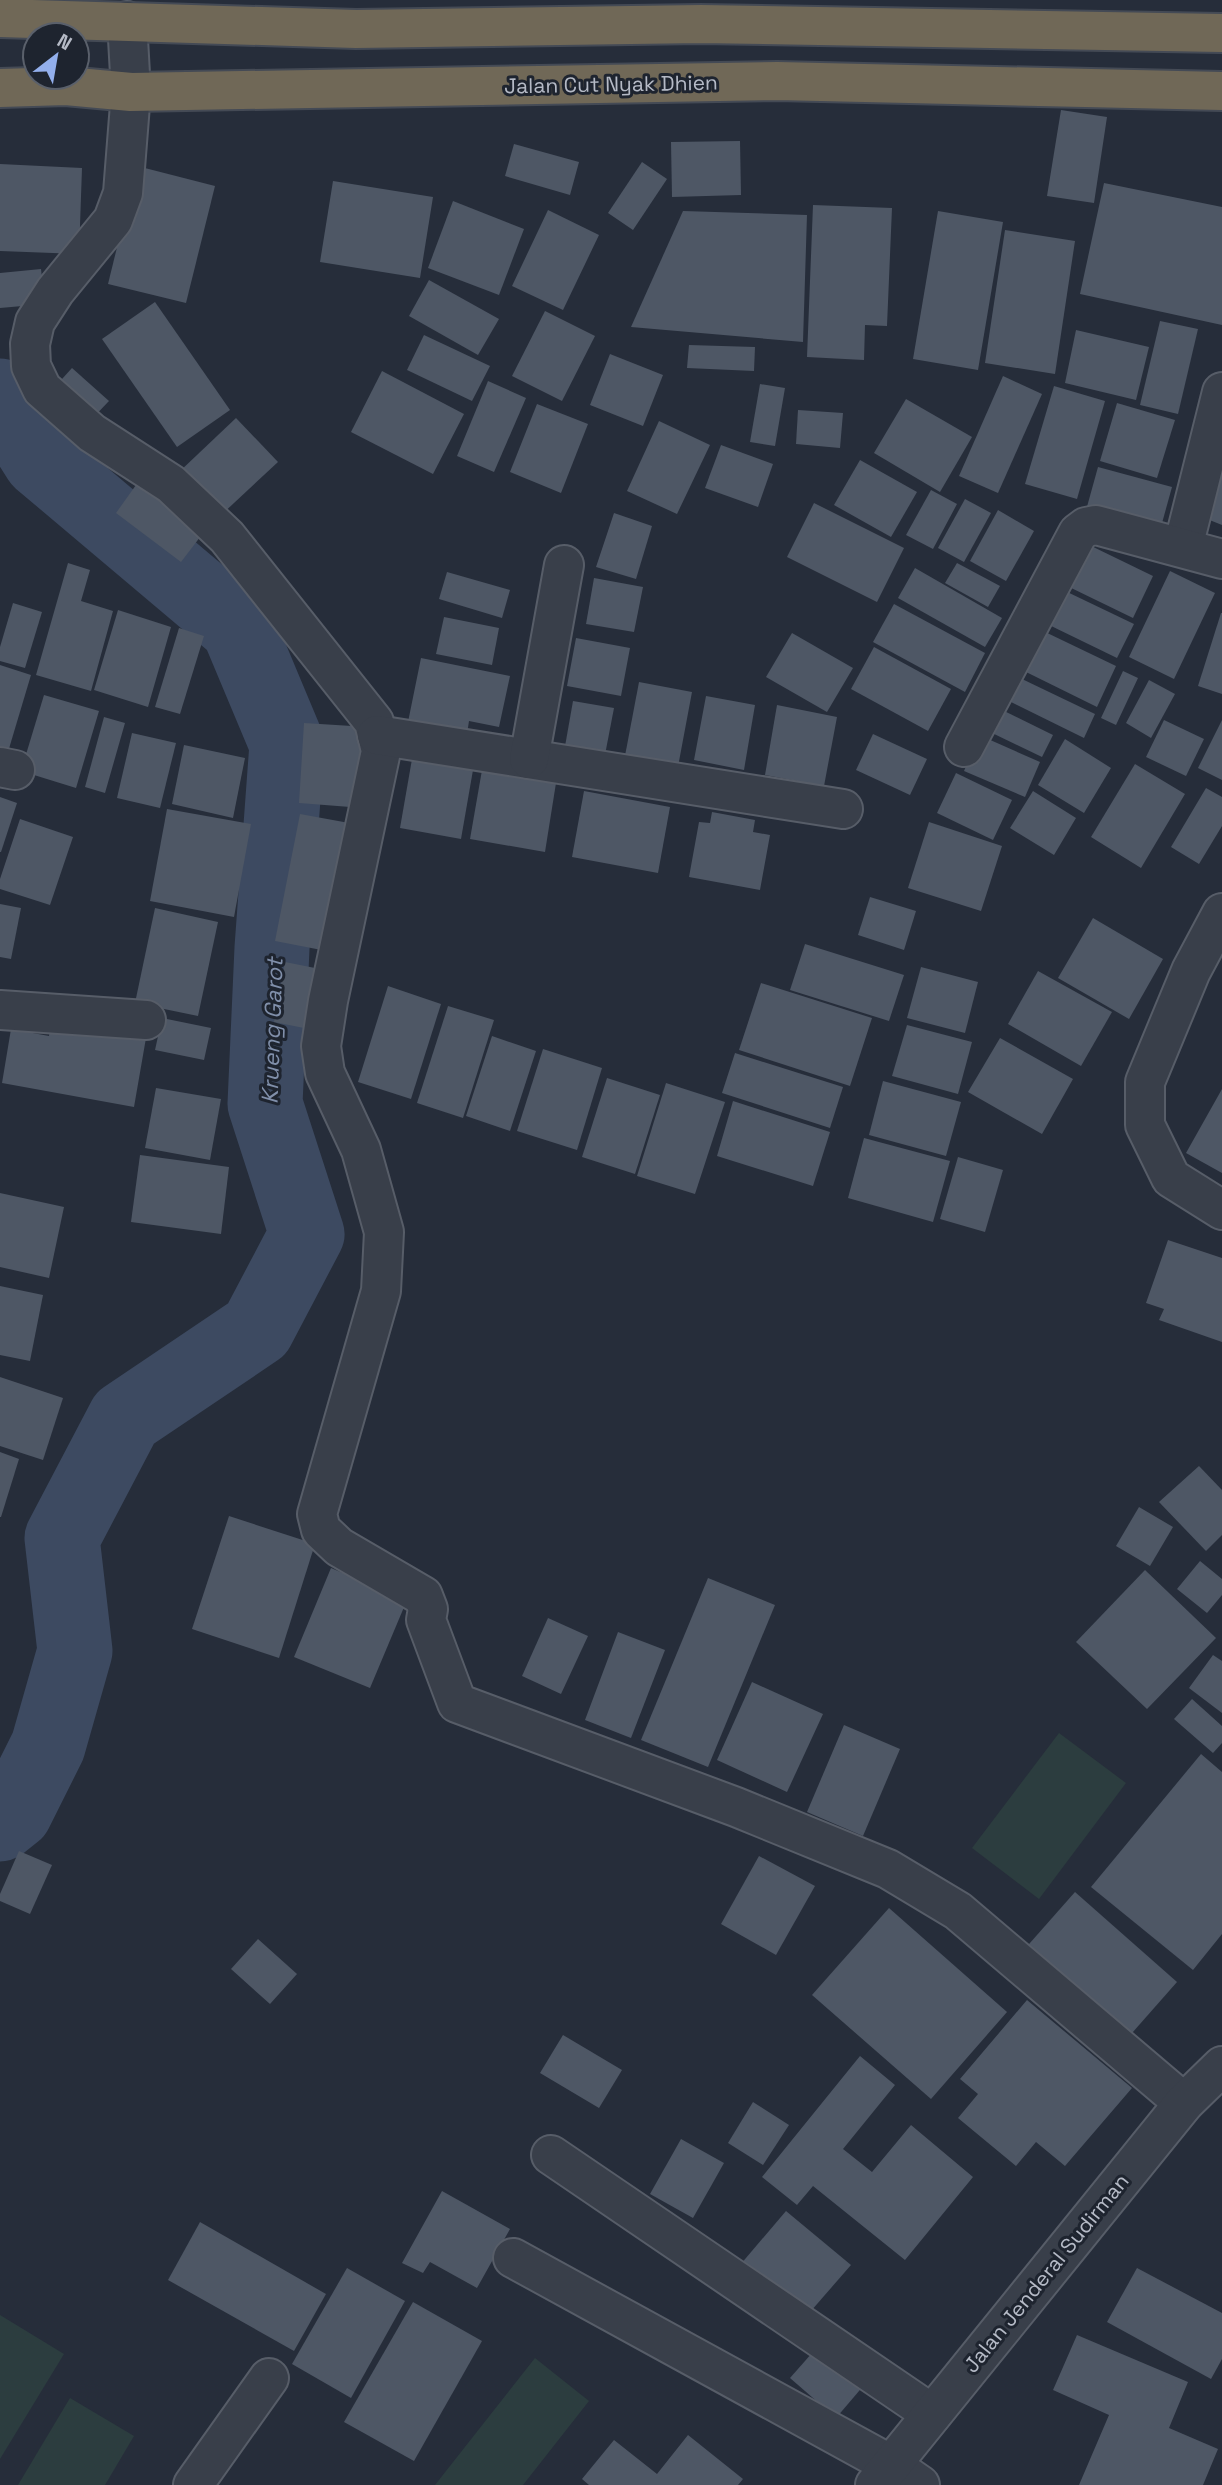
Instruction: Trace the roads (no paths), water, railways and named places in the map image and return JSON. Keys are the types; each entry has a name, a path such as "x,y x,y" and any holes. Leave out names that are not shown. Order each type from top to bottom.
{"highway":[{"path":"16,13 127,21 356,29 700,12 1222,33"},
{"name":"Jalan Cut Nyak Dhien","path":"0,88 66,86 131,92 777,81 1222,91"}],"street":[{"path":"127,21 131,92 123,193 113,220 55,291 35,322 30,344 31,366 42,389 92,433 171,484 227,537 374,723 381,751 328,1001 321,1046 325,1073 361,1150 384,1232 381,1291 317,1514 321,1530 339,1547 423,1596 428,1609 426,1620 457,1703 736,1807 888,1869 958,1911 1184,2103"},
{"path":"1183,547 1222,392"},
{"path":"964,747 1078,533 1086,527 1096,525 1222,559"},
{"path":"529,759 564,565"},
{"path":"377,735 843,809"},
{"path":"1222,913 1191,971 1146,1082 1145,1125 1171,1178 1222,1210"},
{"path":"0,1010 146,1020"},
{"name":"Jalan Jenderal Sudirman","path":"895,2478 932,2414 1184,2103 1222,2066"},
{"path":"551,2155 932,2414"},
{"path":"513,2258 895,2478"},
{"path":"193,2485 270,2378"}],"waterway":[{"name":"Krueng Garot","path":"0,396 40,460 238,627 287,744 272,948 265,1104 307,1234 257,1329 125,1418 62,1538 75,1651 48,1746 15,1812 0,1824"}]}
